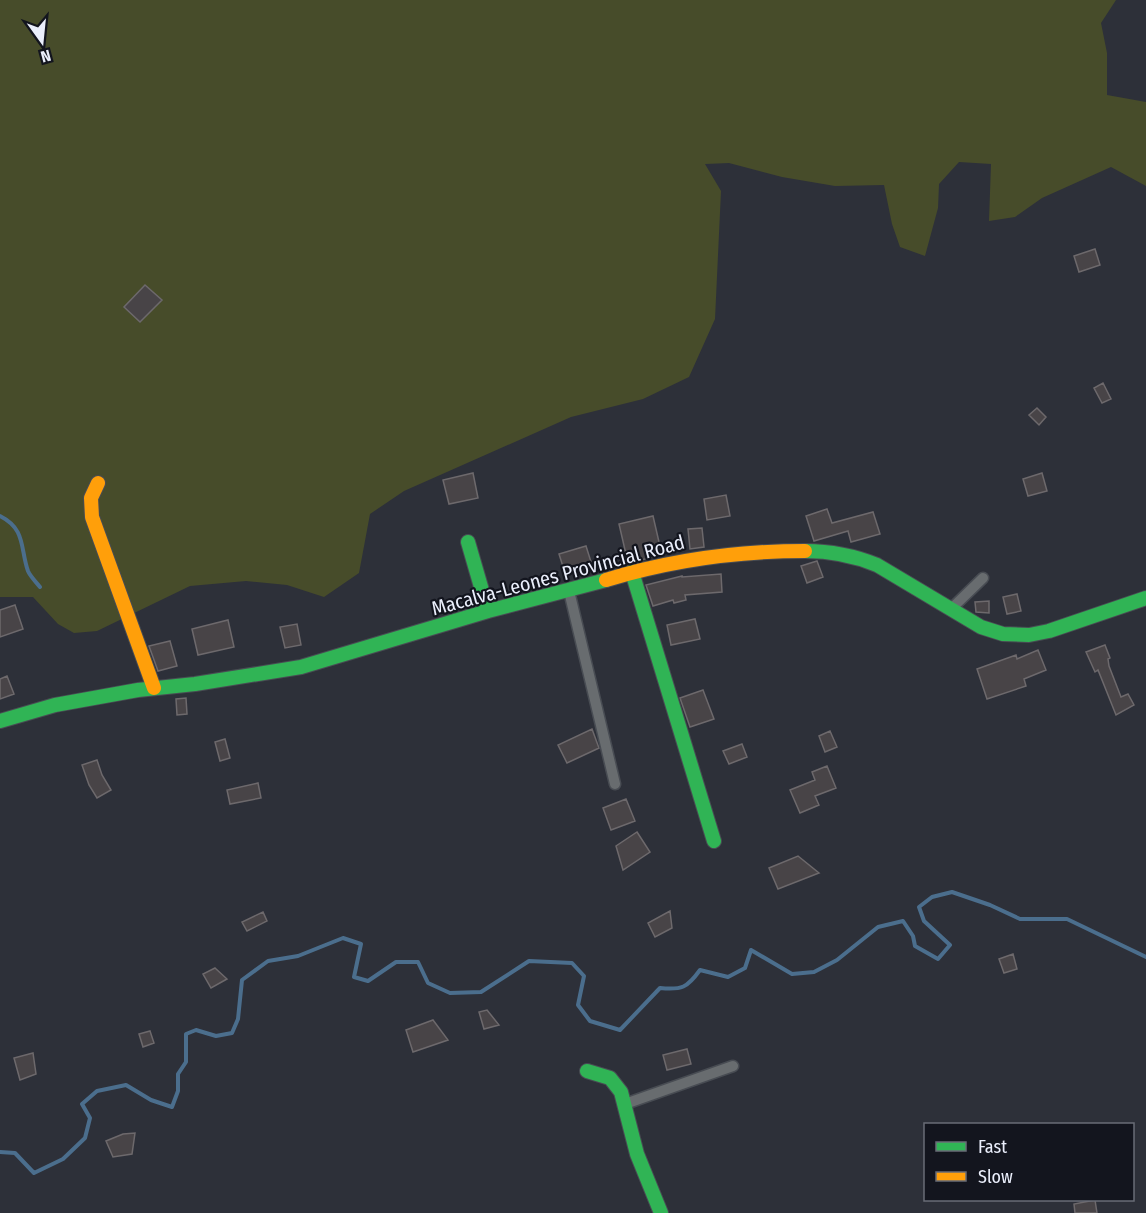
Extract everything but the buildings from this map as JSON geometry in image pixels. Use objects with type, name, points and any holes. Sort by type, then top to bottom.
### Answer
[{"type":"street","points":[[98,483],[92,498],[92,517],[154,688]]},
{"type":"street","points":[[468,542],[488,611]]},
{"type":"street","name":"Macalva-Leones Provincial Road","points":[[0,721],[55,705],[301,667],[488,611],[569,591],[632,572],[684,560],[747,552],[785,550],[831,552],[868,561],[988,630],[1015,635],[1049,631],[1146,597]]},
{"type":"street","points":[[632,572],[714,841]]},
{"type":"street","points":[[951,609],[983,578]]},
{"type":"street","points":[[569,591],[615,784]]},
{"type":"street","points":[[625,1104],[733,1066]]},
{"type":"street","points":[[587,1071],[608,1076],[613,1080],[625,1104],[642,1167],[661,1213]]},
{"type":"green space","points":[[0,0],[1116,0],[1101,23],[1107,53],[1107,95],[1146,102],[1146,186],[1111,167],[1042,198],[1015,217],[989,221],[991,164],[959,162],[939,184],[938,208],[925,256],[900,247],[892,224],[884,185],[835,186],[782,177],[729,163],[705,164],[721,191],[715,319],[689,377],[643,399],[571,417],[404,491],[370,514],[359,573],[324,597],[287,585],[246,581],[190,586],[97,631],[74,633],[58,624],[33,597],[0,597]]},
{"type":"waterway","points":[[0,516],[8,521],[18,533],[28,571],[40,587]]},
{"type":"waterway","points":[[0,1152],[15,1153],[34,1173],[63,1159],[85,1138],[90,1118],[82,1104],[97,1091],[126,1085],[151,1100],[172,1107],[178,1091],[178,1074],[186,1062],[186,1034],[196,1030],[216,1036],[232,1033],[238,1019],[242,980],[268,961],[298,956],[343,938],[361,944],[354,977],[368,981],[396,962],[418,962],[428,983],[450,993],[481,992],[529,961],[572,963],[584,976],[578,1005],[590,1021],[620,1030],[660,988],[679,988],[691,981],[700,970],[728,977],[745,968],[751,950],[792,974],[814,972],[837,960],[878,927],[903,921],[913,936],[915,946],[938,959],[950,945],[924,921],[919,907],[932,897],[952,892],[990,905],[1020,919],[1067,919],[1146,957]]},
{"type":"traffic: fast","points":[[468,542],[488,611]]},
{"type":"traffic: fast","points":[[805,551],[842,555],[877,565],[981,627],[1003,634],[1029,635],[1049,631],[1146,598]]},
{"type":"traffic: fast","points":[[632,572],[714,841]]},
{"type":"traffic: fast","points":[[0,721],[55,705],[138,690],[195,684],[301,667],[488,611],[606,580]]},
{"type":"traffic: fast","points":[[587,1071],[610,1078],[621,1092],[637,1154],[661,1213]]},
{"type":"traffic: slow","points":[[98,483],[91,498],[92,517],[154,688]]},
{"type":"traffic: slow","points":[[606,580],[655,567],[704,558],[805,551]]}]
